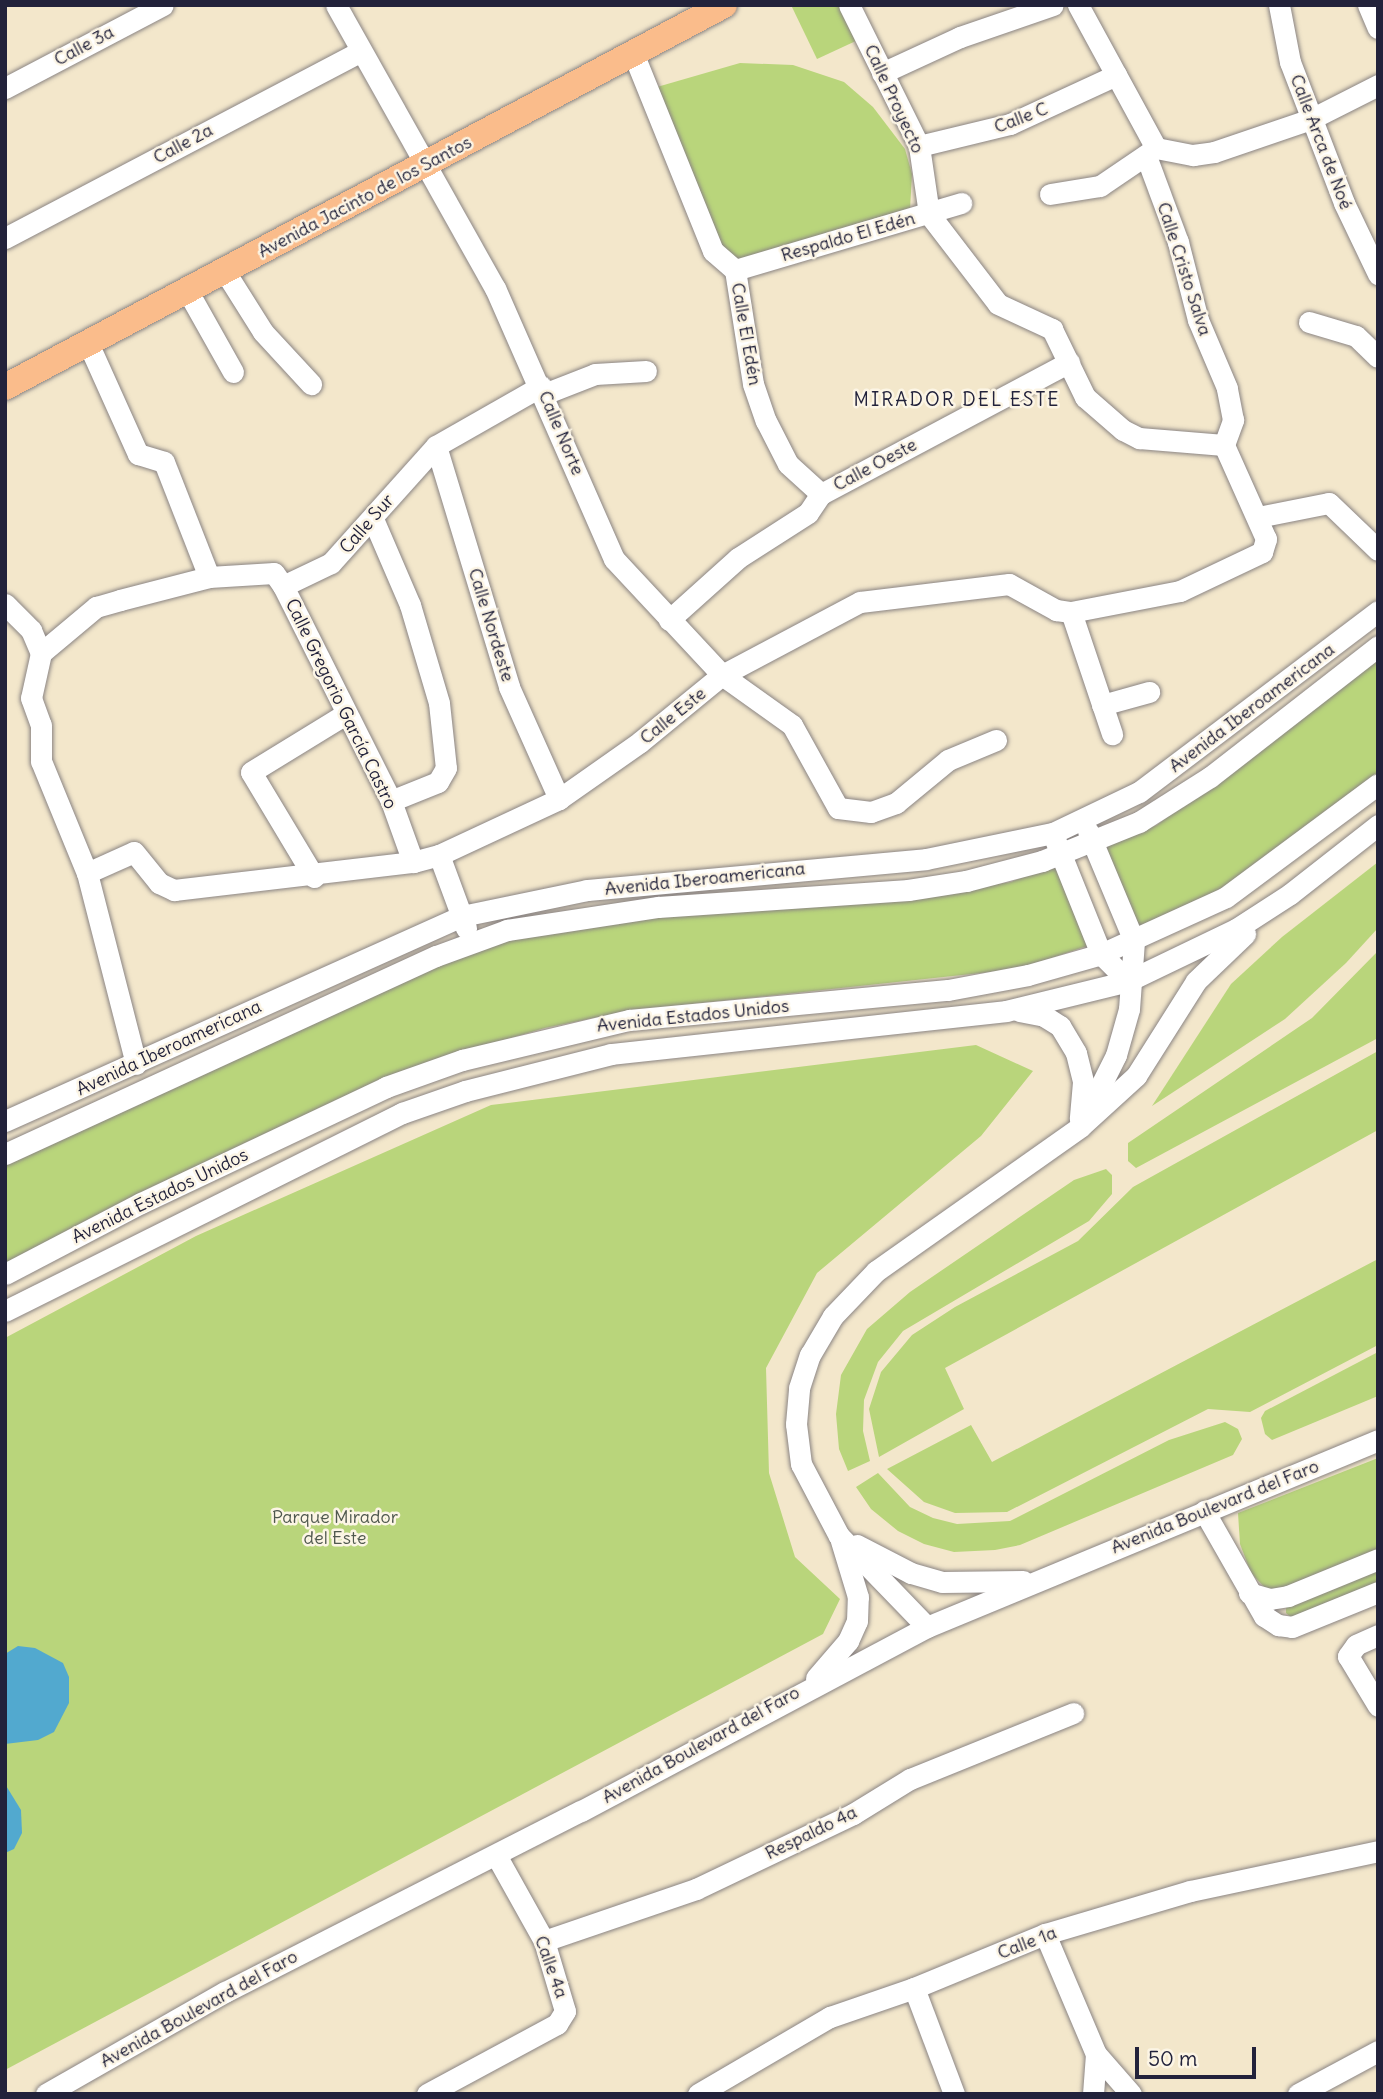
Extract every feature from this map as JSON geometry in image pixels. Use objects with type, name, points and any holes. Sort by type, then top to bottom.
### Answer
[{"type":"main road","name":"Avenida Jacinto de los Santos","points":[[5,387],[427,166],[633,53],[688,13],[724,5]]},
{"type":"street","name":"Calle 3a","points":[[5,88],[163,5]]},
{"type":"street","name":"Calle Norte","points":[[335,5],[495,288],[543,390],[610,552],[669,620],[722,675],[792,725],[838,808],[874,812],[896,803],[948,760],[996,740]]},
{"type":"street","name":"Calle Proyecto","points":[[849,5],[919,146],[929,214],[998,304],[1052,329],[1085,397],[1131,435],[1224,445]]},
{"type":"street","points":[[882,73],[960,37],[1053,5]]},
{"type":"street","name":"Calle Cristo Salva","points":[[1078,5],[1116,75],[1151,152],[1198,320],[1229,396],[1232,425],[1224,445]]},
{"type":"street","name":"Calle Arca de Noé","points":[[1279,5],[1287,54],[1311,119],[1378,274]]},
{"type":"street","points":[[1368,5],[1378,28]]},
{"type":"street","name":"Calle 2a","points":[[5,237],[361,51]]},
{"type":"street","name":"Calle El Edén","points":[[633,53],[713,251],[735,270],[753,384],[762,410],[788,464],[821,494]]},
{"type":"street","name":"Calle C","points":[[919,146],[1010,124],[1116,75]]},
{"type":"street","points":[[1050,194],[1100,186],[1151,152],[1207,154],[1311,119],[1378,85]]},
{"type":"street","name":"Respaldo El Edén","points":[[735,270],[961,203]]},
{"type":"street","points":[[224,270],[263,332],[311,384]]},
{"type":"street","points":[[187,290],[233,372]]},
{"type":"street","points":[[1309,322],[1354,335],[1378,357]]},
{"type":"street","points":[[88,343],[138,454],[164,462],[209,577]]},
{"type":"street","name":"Calle Oeste","points":[[669,620],[738,558],[808,513],[821,494],[1069,362]]},
{"type":"street","name":"Calle Sur","points":[[283,586],[334,562],[436,446],[543,390],[595,374],[646,371]]},
{"type":"street","points":[[1112,734],[1071,612],[1180,591],[1267,545],[1258,517],[1224,445]]},
{"type":"street","name":"Calle Nordeste","points":[[436,446],[509,687],[559,799]]},
{"type":"street","points":[[1258,517],[1329,503],[1378,550]]},
{"type":"street","points":[[373,519],[411,605],[439,703],[446,768],[438,782],[391,801]]},
{"type":"street","points":[[136,1064],[87,873],[41,761],[41,725],[31,698],[41,653],[63,631],[94,610],[209,577],[274,573],[283,586]]},
{"type":"street","name":"Calle Este","points":[[87,873],[134,852],[145,860],[159,883],[174,890],[314,877],[413,862],[439,855],[559,799],[640,742],[722,675],[863,601],[1009,584],[1056,610],[1071,612]]},
{"type":"street","name":"Calle Gregorio García Castro","points":[[283,586],[344,715],[391,801],[413,862]]},
{"type":"street","points":[[5,604],[31,630],[41,653]]},
{"type":"street","name":"Avenida Iberoamericana","points":[[5,1121],[462,916],[587,890],[926,859],[1053,834],[1084,822],[1139,792],[1200,750],[1378,611]]},
{"type":"street","name":"Avenida Iberoamericana","points":[[5,1154],[470,941],[536,924],[658,906],[936,887],[996,874],[1061,854],[1139,822],[1210,777],[1378,646]]},
{"type":"street","points":[[1102,705],[1149,692]]},
{"type":"street","points":[[314,877],[251,772],[344,715]]},
{"type":"street","name":"Avenida Estados Unidos","points":[[5,1274],[141,1203],[386,1087],[462,1060],[574,1030],[629,1020],[948,990],[1028,975],[1101,954],[1134,941],[1254,880],[1378,785]]},
{"type":"street","points":[[1080,1127],[1116,1055],[1129,1009],[1128,981],[1134,941],[1084,822]]},
{"type":"street","name":"Avenida Estados Unidos","points":[[5,1311],[156,1233],[402,1113],[465,1091],[611,1054],[1006,1011],[1128,981],[1236,929],[1290,894],[1378,825]]},
{"type":"street","points":[[1053,834],[1101,954],[1128,981]]},
{"type":"street","points":[[439,855],[470,941]]},
{"type":"street","points":[[806,1688],[848,1641],[857,1620],[858,1597],[839,1536],[801,1464],[797,1412],[810,1355],[834,1316],[876,1271],[1080,1127],[1136,1076],[1196,981],[1216,958],[1290,894]]},
{"type":"street","points":[[1006,1011],[1044,1016],[1060,1026],[1076,1053],[1083,1082],[1080,1127]]},
{"type":"street","points":[[141,1203],[156,1233]]},
{"type":"street","name":"Avenida Boulevard del Faro","points":[[46,2094],[225,1992],[496,1855],[806,1688],[927,1627],[1378,1440]]},
{"type":"street","points":[[1204,1511],[1264,1616],[1292,1627],[1378,1592]]},
{"type":"street","points":[[839,1536],[911,1573],[942,1582],[1039,1580]]},
{"type":"street","points":[[839,1536],[927,1627]]},
{"type":"street","points":[[1249,1592],[1270,1599],[1288,1596],[1378,1559]]},
{"type":"street","points":[[1378,1635],[1356,1645],[1348,1657],[1378,1706]]},
{"type":"street","name":"Respaldo 4a","points":[[544,1941],[696,1889],[853,1814],[910,1779],[1073,1713]]},
{"type":"street","name":"Calle 1a","points":[[698,2094],[809,2027],[914,1988],[1045,1934],[1191,1891],[1378,1851]]},
{"type":"street","name":"Calle 4a","points":[[427,2094],[557,2024],[565,2011],[544,1941],[496,1855]]},
{"type":"street","points":[[1045,1934],[1096,2054],[1131,2094]]},
{"type":"street","points":[[914,1988],[954,2094]]},
{"type":"street","points":[[1298,2094],[1378,2051]]},
{"type":"street","points":[[1093,2094],[1096,2054]]},
{"type":"green space","points":[[791,5],[841,5],[858,40],[817,59]]},
{"type":"green space","points":[[740,63],[793,65],[844,82],[873,107],[905,149],[912,174],[910,209],[732,263],[711,249],[657,87]]},
{"type":"green space","points":[[1378,656],[1378,776],[1238,884],[1138,929],[1103,847],[1157,825]]},
{"type":"green space","points":[[1378,862],[1378,928],[1346,963],[1285,1019],[1152,1106],[1231,984],[1282,937]]},
{"type":"green space","points":[[1057,863],[1087,946],[1019,969],[627,1011],[545,1028],[456,1054],[5,1267],[5,1163],[433,965],[524,935],[652,916],[879,902],[1011,882]]},
{"type":"green space","points":[[1378,951],[1378,1038],[1136,1168],[1128,1161],[1128,1143],[1312,1018]]},
{"type":"green space","name":"Parque Mirador del Este","points":[[976,1045],[1033,1071],[981,1136],[817,1273],[766,1368],[769,1473],[795,1557],[840,1599],[823,1634],[5,2070],[5,1338],[196,1236],[491,1105]]},
{"type":"green space","points":[[1378,1051],[1378,1130],[945,1368],[964,1409],[879,1457],[869,1409],[881,1372],[912,1335],[955,1307],[1078,1241],[1133,1187]]},
{"type":"green space","points":[[1106,1169],[1112,1175],[1112,1194],[1089,1221],[903,1331],[878,1362],[864,1400],[863,1431],[870,1461],[848,1471],[839,1449],[836,1414],[841,1375],[867,1329],[910,1292],[1074,1180]]},
{"type":"green space","points":[[1378,1259],[1378,1345],[1250,1412],[1208,1409],[1007,1512],[955,1513],[924,1502],[887,1469],[971,1425],[992,1462]]},
{"type":"green space","points":[[1378,1352],[1378,1396],[1272,1440],[1265,1434],[1261,1418],[1265,1411]]},
{"type":"green space","points":[[1225,1422],[1238,1429],[1242,1439],[1233,1455],[1020,1545],[995,1550],[954,1552],[924,1544],[898,1531],[871,1509],[856,1487],[878,1473],[910,1507],[933,1518],[957,1524],[1010,1521],[1169,1440]]},
{"type":"green space","points":[[1378,1458],[1378,1552],[1289,1586],[1267,1590],[1251,1573],[1240,1544],[1238,1513]]},
{"type":"green space","points":[[1378,1564],[1378,1587],[1293,1619],[1286,1613],[1286,1602]]},
{"type":"water","points":[[18,1646],[35,1648],[63,1663],[69,1677],[69,1703],[54,1732],[38,1740],[5,1744],[5,1654]]},
{"type":"water","points":[[5,1784],[21,1810],[22,1833],[14,1849],[5,1853]]},
{"type":"district","name":"MIRADOR DEL ESTE","points":[[957,400]]}]
